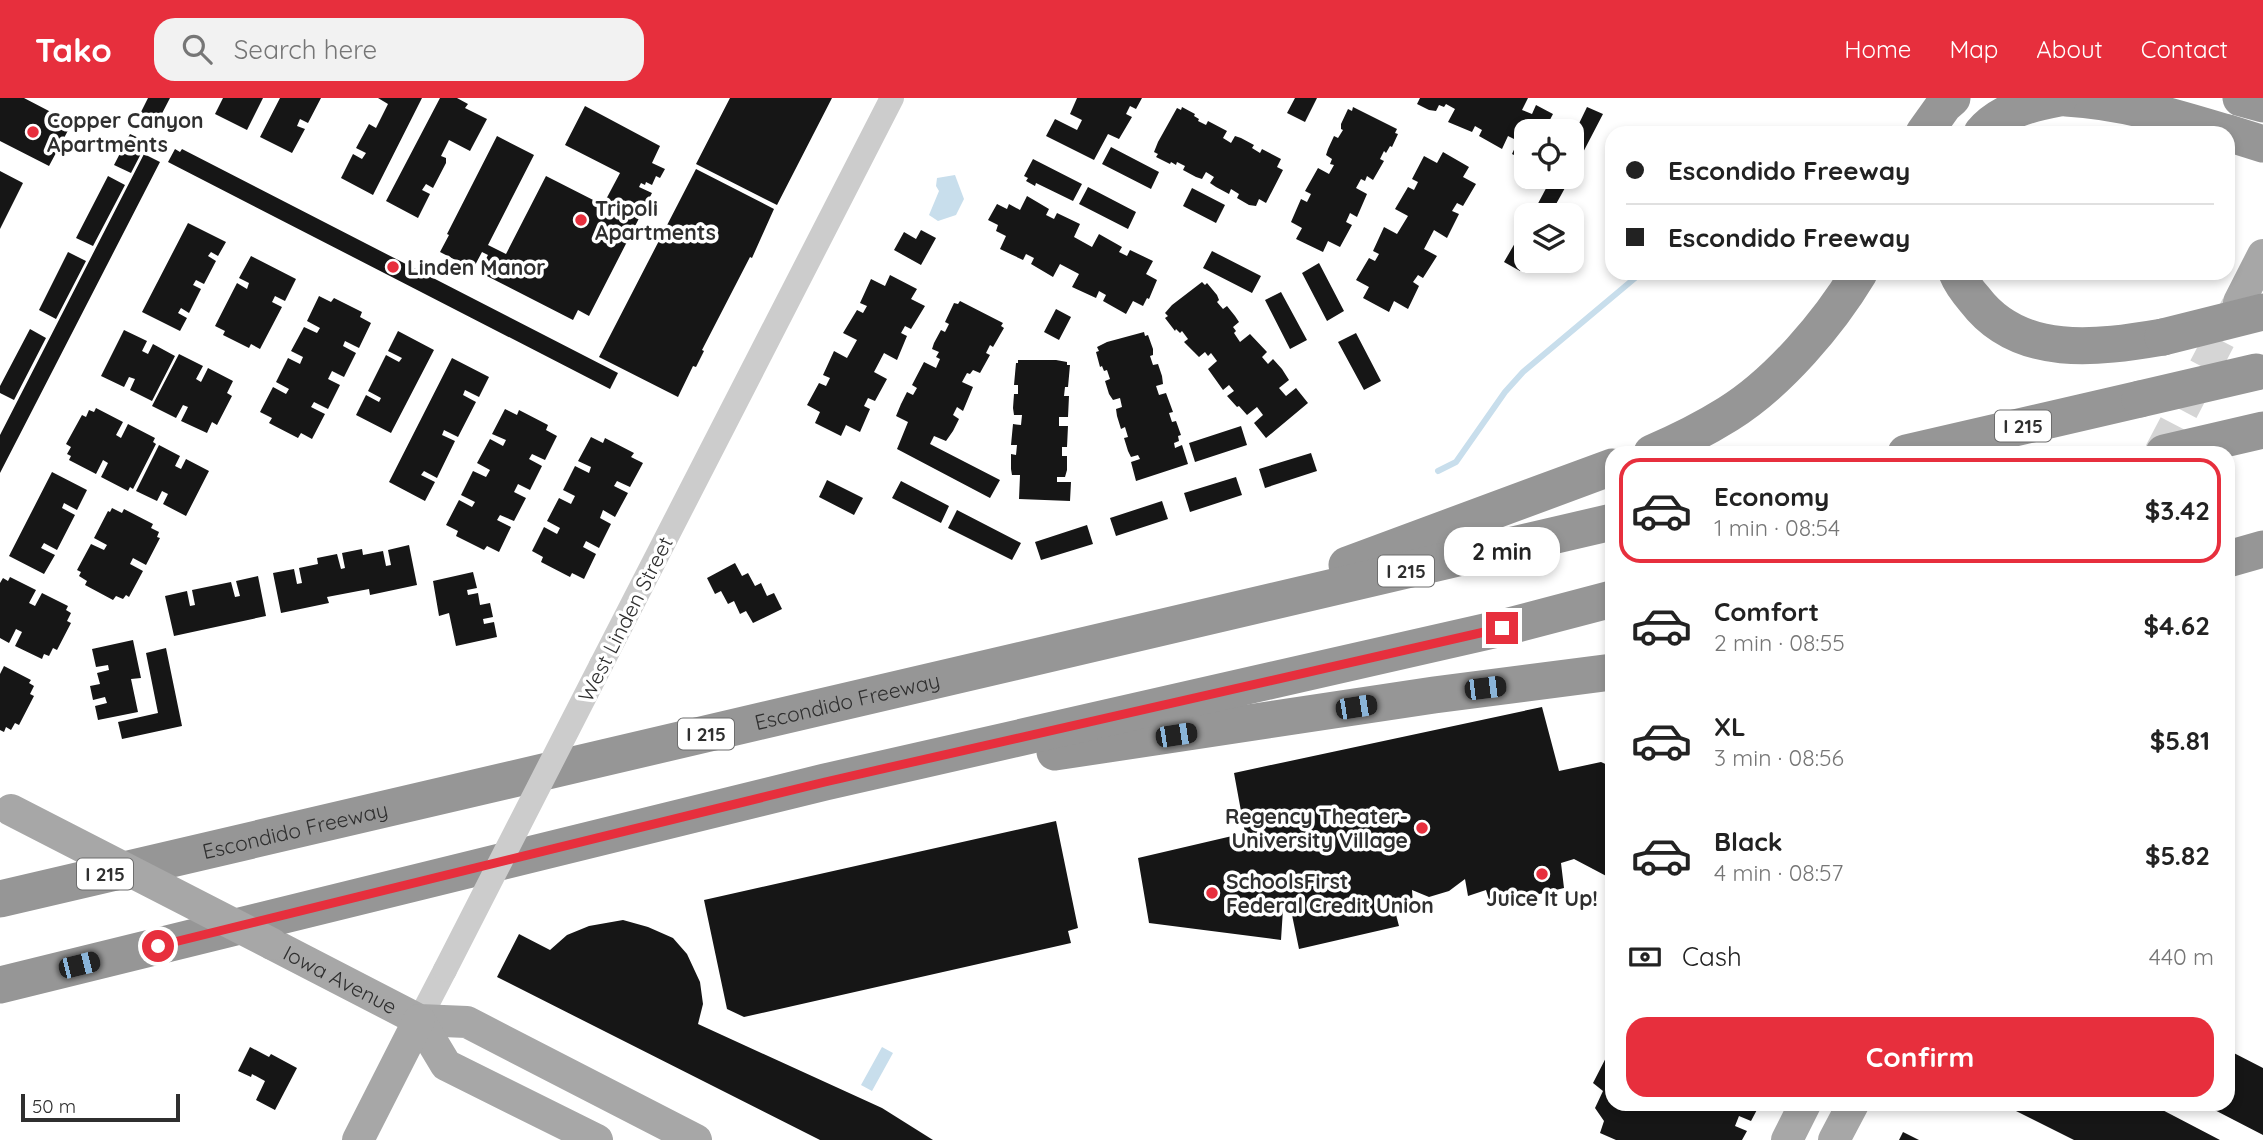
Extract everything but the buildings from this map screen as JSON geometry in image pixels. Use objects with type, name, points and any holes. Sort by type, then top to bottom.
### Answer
[{"type":"highway","points":[[1929,126],[1952,98]]},
{"type":"highway","points":[[1987,126],[2032,103],[2059,98]]},
{"type":"highway","points":[[2066,98],[2094,99],[2143,108],[2203,126]]},
{"type":"highway","points":[[2241,98],[2263,104]]},
{"type":"highway","points":[[2235,135],[2263,144]]},
{"type":"highway","points":[[1668,446],[1730,413],[1758,392],[1820,330],[1853,280]]},
{"type":"highway","points":[[1960,280],[1986,315],[2015,334],[2049,344],[2086,347],[2163,337],[2251,307]]},
{"type":"highway","name":"I 215","points":[[1936,446],[2259,371]]},
{"type":"highway","points":[[2191,446],[2263,429]]},
{"type":"highway","points":[[1201,619],[1605,470]]},
{"type":"highway","name":"Escondido Freeway","points":[[0,899],[1605,524]]},
{"type":"highway","points":[[2235,557],[2263,549]]},
{"type":"highway","points":[[0,985],[825,782],[1489,631],[1605,601]]},
{"type":"highway","points":[[825,782],[1150,739],[1434,695],[1605,673]]},
{"type":"main road","points":[[2251,307],[2263,255]]},
{"type":"main road","name":"Iowa Avenue","points":[[6,807],[419,1020],[467,1022],[696,1140]]},
{"type":"main road","name":"Iowa Avenue","points":[[419,1020],[446,1065],[597,1140]]},
{"type":"main road","name":"West Linden Street","points":[[358,1140],[419,1020]]},
{"type":"main road","points":[[1787,1140],[1802,1111]]},
{"type":"main road","points":[[1834,1140],[1849,1111]]},
{"type":"street","name":"West Linden Street","points":[[419,1020],[892,98]]},
{"type":"water","points":[[955,175],[964,199],[956,215],[938,221],[929,215],[939,191],[936,186],[937,178]]},
{"type":"water","points":[[882,1047],[893,1053],[872,1091],[861,1085]]},
{"type":"waterway","points":[[1438,471],[1456,462],[1505,392],[1523,372],[1633,280]]},
{"type":"tunnel","points":[[2164,446],[2237,306]]},
{"type":"place","name":"Copper Canyon Apartments","points":[[33,132]]},
{"type":"place","name":"Tripoli Apartments","points":[[581,220]]},
{"type":"place","name":"Linden Manor","points":[[393,267]]},
{"type":"place","name":"Regency Theater- University Village","points":[[1422,828]]},
{"type":"place","name":"Juice It Up!","points":[[1542,874]]},
{"type":"place","name":"SchoolsFirst Federal Credit Union","points":[[1212,893]]},
{"type":"route","points":[[158,946],[825,782],[1502,628]]}]
